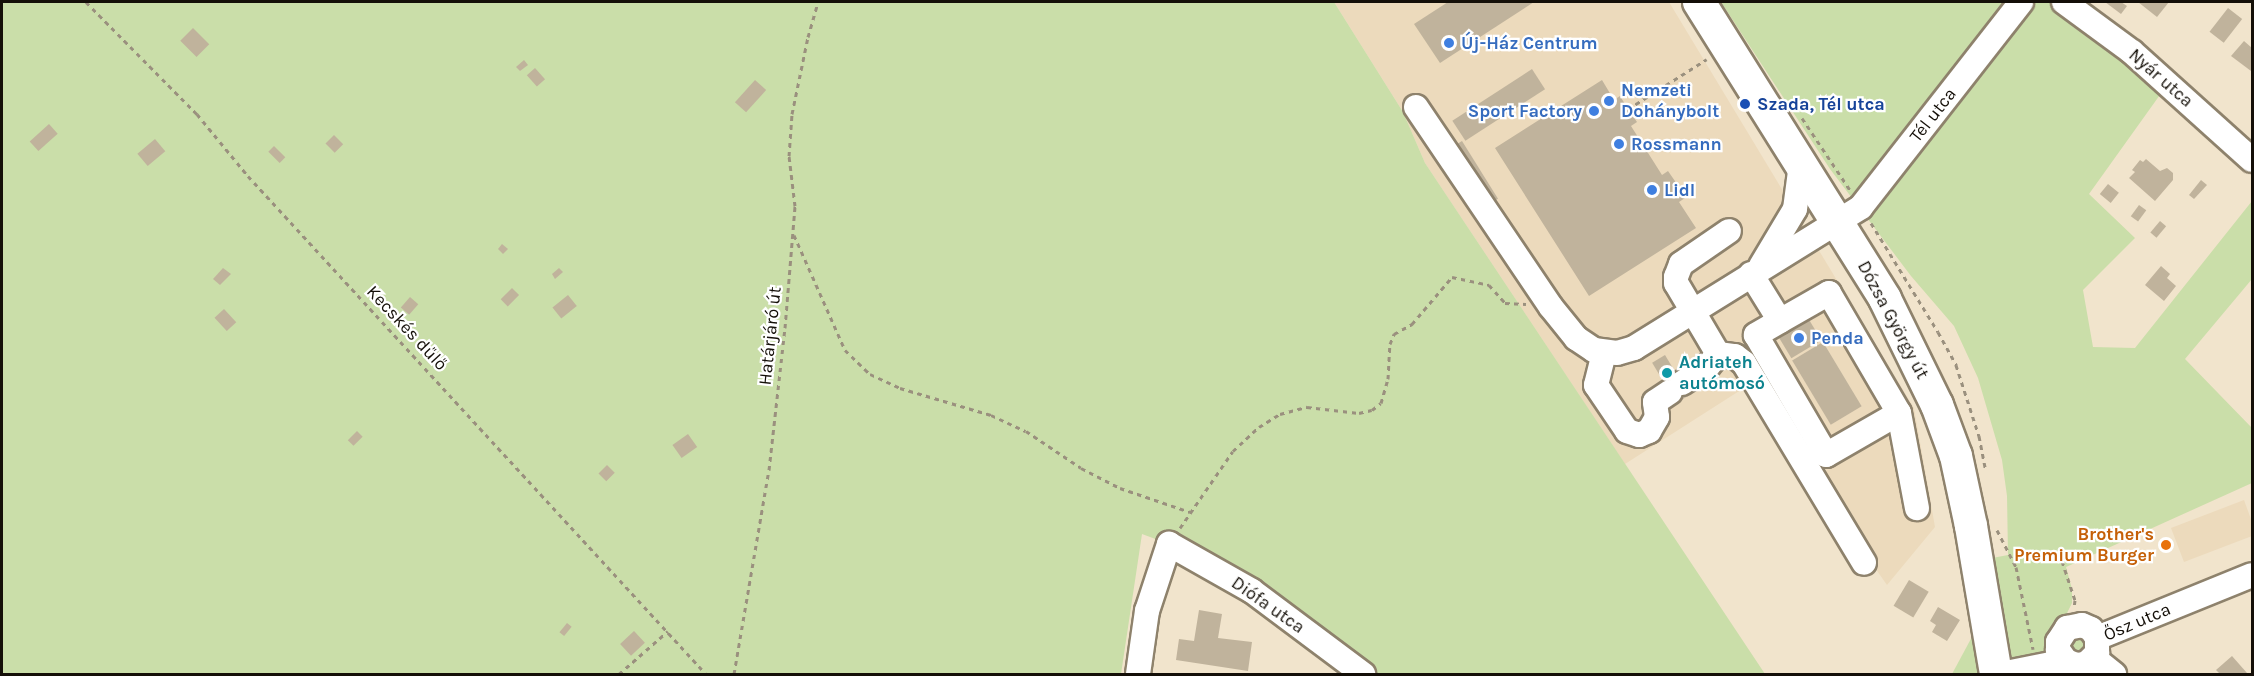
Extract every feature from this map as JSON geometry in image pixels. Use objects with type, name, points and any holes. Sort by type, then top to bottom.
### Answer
[{"type":"main road","name":"Dózsa György út","points":[[1699,2],[1885,299],[1915,356],[1956,456],[1971,526],[1996,675]]},
{"type":"street","name":"Tél utca","points":[[1604,353],[1617,353],[1634,348],[1861,207],[2021,2]]},
{"type":"street","name":"Nyár utca","points":[[2064,2],[2132,52],[2253,160]]},
{"type":"street","points":[[1416,107],[1546,299],[1576,338],[1584,345],[1604,353],[1596,385],[1622,427],[1632,434],[1645,434],[1654,426],[1655,402],[1708,366],[1718,354]]},
{"type":"street","points":[[1780,321],[1755,272],[1795,209],[1801,164]]},
{"type":"street","points":[[1718,354],[1676,283],[1676,272],[1681,264],[1729,231]]},
{"type":"street","points":[[1899,413],[1826,455],[1756,335],[1828,293],[1899,413],[1917,508]]},
{"type":"street","points":[[1718,354],[1735,356],[1744,363],[1864,563]]},
{"type":"street","points":[[1138,675],[1147,611],[1169,544]]},
{"type":"street","name":"Diófa utca","points":[[1169,544],[1252,591],[1363,675]]},
{"type":"street","name":"Ősz utca","points":[[2001,675],[2066,661],[2076,665],[2086,664],[2096,648],[2253,575]]},
{"type":"street","points":[[2066,661],[2058,650],[2061,634],[2071,626],[2082,625],[2091,629],[2096,648],[2114,675]]},
{"type":"path","name":"Kecskés dűlő","points":[[86,2],[197,114],[248,176],[706,675]]},
{"type":"path","name":"Határjáró út","points":[[734,675],[769,470],[794,234],[795,206],[790,138],[797,84],[818,2]]},
{"type":"path","points":[[1628,109],[1679,79]]},
{"type":"path","points":[[794,234],[845,350],[870,374],[900,388],[991,415],[1026,431],[1081,468],[1120,488],[1190,512]]},
{"type":"path","points":[[1169,544],[1233,451],[1259,427],[1280,414],[1307,407],[1359,413],[1372,410],[1381,403],[1388,379],[1390,345],[1394,334],[1412,324],[1452,277],[1489,285],[1504,303],[1535,304],[1546,299]]},
{"type":"path","points":[[2062,561],[2075,600],[2071,626]]},
{"type":"path","points":[[619,675],[668,631]]},
{"type":"shaded area","points":[[1334,2],[1669,2],[1914,408],[1935,527],[1887,585],[1747,386],[1625,464],[1425,163],[1403,112]]},
{"type":"shaded area","points":[[2244,500],[2252,522],[2252,536],[2184,562],[2171,528]]},
{"type":"green space","points":[[2,2],[1334,2],[1403,112],[1425,163],[1765,674],[1375,674],[1252,591],[1169,544],[1142,534],[1121,674],[2,674]]},
{"type":"green space","points":[[1721,2],[2057,2],[2162,92],[2089,194],[2135,238],[2083,290],[2093,347],[2135,348],[2252,201],[2252,279],[2185,359],[2252,428],[2252,483],[2066,567],[2072,589],[2072,603],[2066,615],[2049,633],[2047,650],[2044,655],[2011,661],[2008,658],[1987,559],[2008,555],[2007,496],[2002,460],[1978,378],[1954,326],[1911,276],[1830,169]]},
{"type":"green space","points":[[1973,635],[1981,674],[1952,674]]},
{"type":"green space","points":[[2083,637],[2087,645],[2083,655],[2067,653],[2067,639]]},
{"type":"building","name":"Új-Ház Centrum","points":[[1448,2],[1534,2],[1440,63],[1414,24]]},
{"type":"building","points":[[2105,2],[2121,2],[2127,6],[2121,14]]},
{"type":"building","points":[[2138,2],[2169,2],[2157,17]]},
{"type":"building","points":[[2228,8],[2242,19],[2224,43],[2210,32]]},
{"type":"building","points":[[193,28],[209,44],[197,57],[180,41]]},
{"type":"building","points":[[2244,41],[2252,48],[2251,71],[2231,56]]},
{"type":"building","points":[[524,60],[528,65],[520,71],[516,67]]},
{"type":"building","points":[[535,68],[545,79],[537,87],[527,75]]},
{"type":"building","points":[[1532,69],[1545,89],[1465,141],[1452,121]]},
{"type":"building","points":[[755,80],[766,90],[746,112],[735,102]]},
{"type":"building","points":[[1602,80],[1614,100],[1620,96],[1637,122],[1631,126],[1662,175],[1668,171],[1677,184],[1685,198],[1679,202],[1696,228],[1589,296],[1495,148]]},
{"type":"building","points":[[49,124],[58,134],[38,151],[30,141]]},
{"type":"building","points":[[334,135],[343,144],[335,153],[326,143]]},
{"type":"building","points":[[155,139],[165,151],[148,166],[137,154]]},
{"type":"building","points":[[1462,141],[1498,199],[1489,204],[1453,147]]},
{"type":"building","points":[[274,146],[285,157],[280,163],[268,152]]},
{"type":"building","points":[[2146,159],[2160,171],[2167,168],[2173,173],[2173,180],[2155,201],[2129,178],[2135,172],[2132,170],[2140,160],[2143,162]]},
{"type":"building","points":[[2201,180],[2207,185],[2194,199],[2189,195]]},
{"type":"building","points":[[2108,184],[2119,193],[2111,203],[2100,194]]},
{"type":"building","points":[[2139,205],[2146,210],[2138,222],[2131,216]]},
{"type":"building","points":[[2160,221],[2166,226],[2156,238],[2150,232]]},
{"type":"building","points":[[502,244],[508,249],[503,254],[498,249]]},
{"type":"building","points":[[2161,266],[2170,274],[2167,278],[2176,286],[2164,301],[2145,285]]},
{"type":"building","points":[[223,268],[231,274],[220,285],[213,279]]},
{"type":"building","points":[[559,268],[563,272],[555,279],[552,274]]},
{"type":"building","points":[[512,288],[519,295],[508,306],[501,299]]},
{"type":"building","points":[[568,295],[577,306],[561,318],[552,308]]},
{"type":"building","points":[[410,297],[418,304],[409,315],[401,308]]},
{"type":"building","points":[[224,309],[236,322],[227,331],[214,318]]},
{"type":"building","name":"Penda","points":[[1808,318],[1821,340],[1791,358],[1778,336]]},
{"type":"building","points":[[1823,342],[1862,406],[1831,425],[1792,361]]},
{"type":"building","name":"Adriateh autómosó","points":[[1665,355],[1689,395],[1676,403],[1652,363]]},
{"type":"building","points":[[357,431],[363,437],[353,446],[348,440]]},
{"type":"building","points":[[688,434],[697,447],[682,458],[672,445]]},
{"type":"building","points":[[607,465],[615,473],[606,481],[599,473]]},
{"type":"building","points":[[1909,580],[1929,592],[1913,618],[1894,606]]},
{"type":"building","points":[[1938,607],[1960,620],[1947,641],[1932,632],[1936,625],[1930,621]]},
{"type":"building","points":[[1199,610],[1222,614],[1218,638],[1252,642],[1248,671],[1176,660],[1179,639],[1194,641]]},
{"type":"building","points":[[567,623],[572,627],[564,636],[559,632]]},
{"type":"building","points":[[634,631],[645,643],[631,656],[620,644]]},
{"type":"building","points":[[2232,656],[2246,674],[2220,674],[2216,670]]},
{"type":"place","name":"Új-Ház Centrum","points":[[1449,43]]},
{"type":"place","name":"Nemzeti Dohánybolt","points":[[1609,101]]},
{"type":"place","name":"Szada, Tél utca","points":[[1745,104]]},
{"type":"place","name":"Sport Factory","points":[[1594,111]]},
{"type":"place","name":"Rossmann","points":[[1619,144]]},
{"type":"place","name":"Lidl","points":[[1652,190]]},
{"type":"place","name":"Penda","points":[[1799,338]]},
{"type":"place","name":"Adriateh autómosó","points":[[1667,373]]},
{"type":"place","name":"Brother's Premium Burger","points":[[2166,545]]}]
